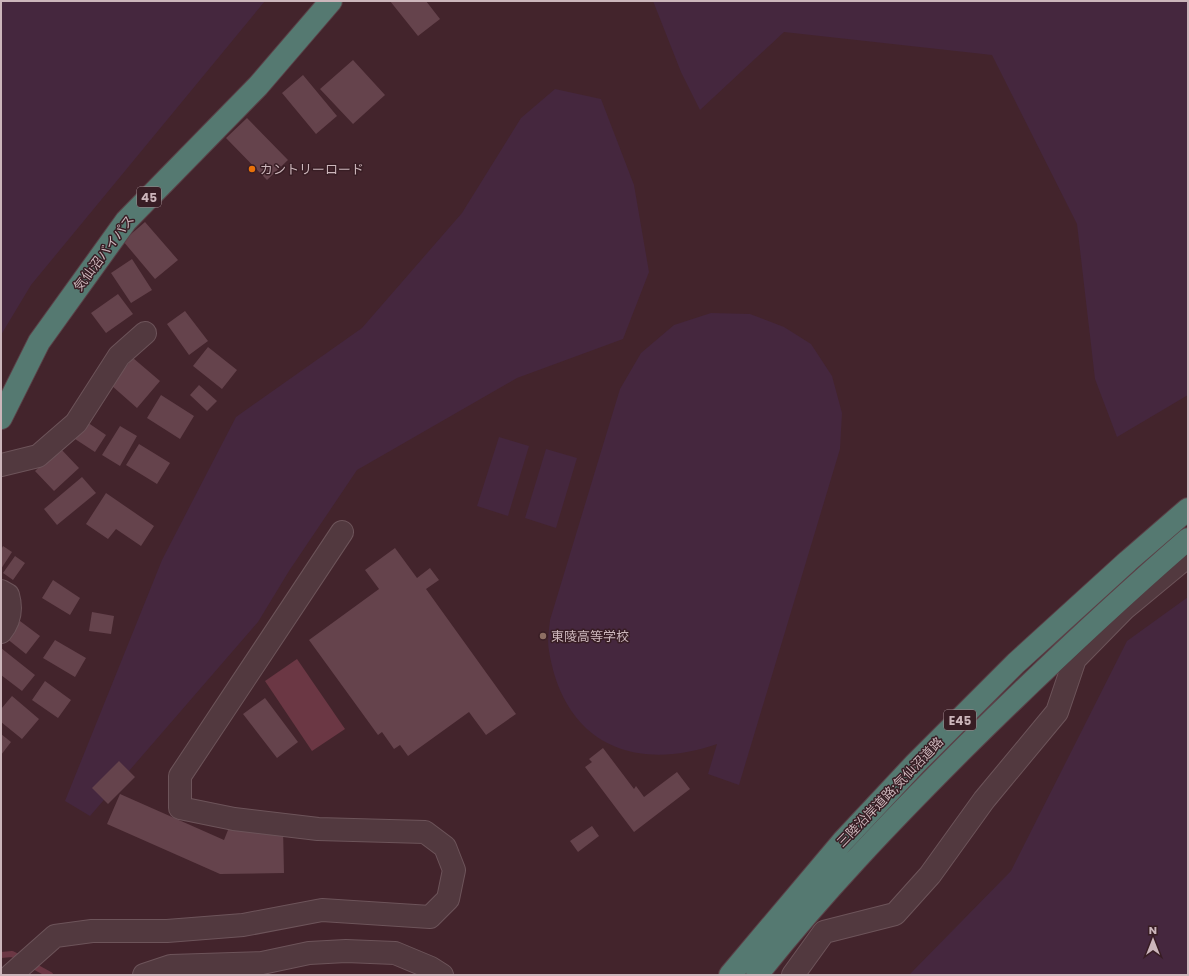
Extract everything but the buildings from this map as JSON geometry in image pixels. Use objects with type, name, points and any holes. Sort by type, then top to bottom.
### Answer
[{"type":"highway","name":"気仙沼バイパス","points":[[1,418],[39,342],[126,221],[258,86],[331,1]]},
{"type":"highway","name":"三陸沿岸道路;気仙沼道路","points":[[760,961],[843,841],[916,764],[1016,663],[1128,561],[1188,509]]},
{"type":"highway","name":"三陸沿岸道路;気仙沼道路","points":[[730,975],[760,961],[932,780],[1033,680],[1143,578],[1188,539]]},
{"type":"street","points":[[1,465],[38,456],[76,423],[119,356],[145,333]]},
{"type":"street","points":[[13,973],[55,936],[92,931],[167,931],[244,925],[322,910],[430,917],[448,899],[454,870],[445,847],[426,832],[318,829],[234,819],[180,808],[180,776],[342,532]]},
{"type":"street","points":[[793,975],[824,932],[895,914],[930,875],[984,800],[1057,712],[1075,659],[1124,609],[1188,556]]},
{"type":"street","points":[[1,591],[8,595],[12,607],[8,624],[1,632]]},
{"type":"street","points":[[144,975],[171,966],[262,963],[309,953],[346,951],[395,953],[431,968],[442,975]]},
{"type":"shaded area","points":[[1,1],[265,1],[31,285],[1,335]]},
{"type":"shaded area","points":[[653,1],[1188,1],[1188,395],[1117,437],[1095,379],[1077,224],[992,55],[784,32],[700,110],[681,72]]},
{"type":"shaded area","points":[[555,89],[601,99],[634,185],[649,272],[623,339],[517,378],[357,470],[289,571],[258,622],[90,816],[65,801],[162,560],[236,417],[362,328],[462,213],[521,118]]},
{"type":"shaded area","points":[[711,313],[750,314],[784,327],[811,344],[832,376],[842,413],[840,449],[739,785],[708,774],[717,744],[686,752],[657,755],[631,752],[607,743],[587,729],[570,708],[557,683],[548,643],[550,620],[620,389],[641,353],[674,325]]},
{"type":"shaded area","points":[[499,437],[529,446],[508,516],[477,506]]},
{"type":"shaded area","points":[[546,449],[577,458],[556,528],[525,518]]},
{"type":"shaded area","points":[[1188,597],[1188,975],[909,975],[1011,871],[1127,641]]},
{"type":"shaded area","points":[[297,659],[345,729],[312,751],[265,681]]},
{"type":"waterway","points":[[1,955],[12,954],[22,959]]},
{"type":"waterway","points":[[30,964],[50,975]]},
{"type":"place","name":"カントリーロード","points":[[252,169]]},
{"type":"place","name":"東陵高等学校","points":[[543,636]]}]
